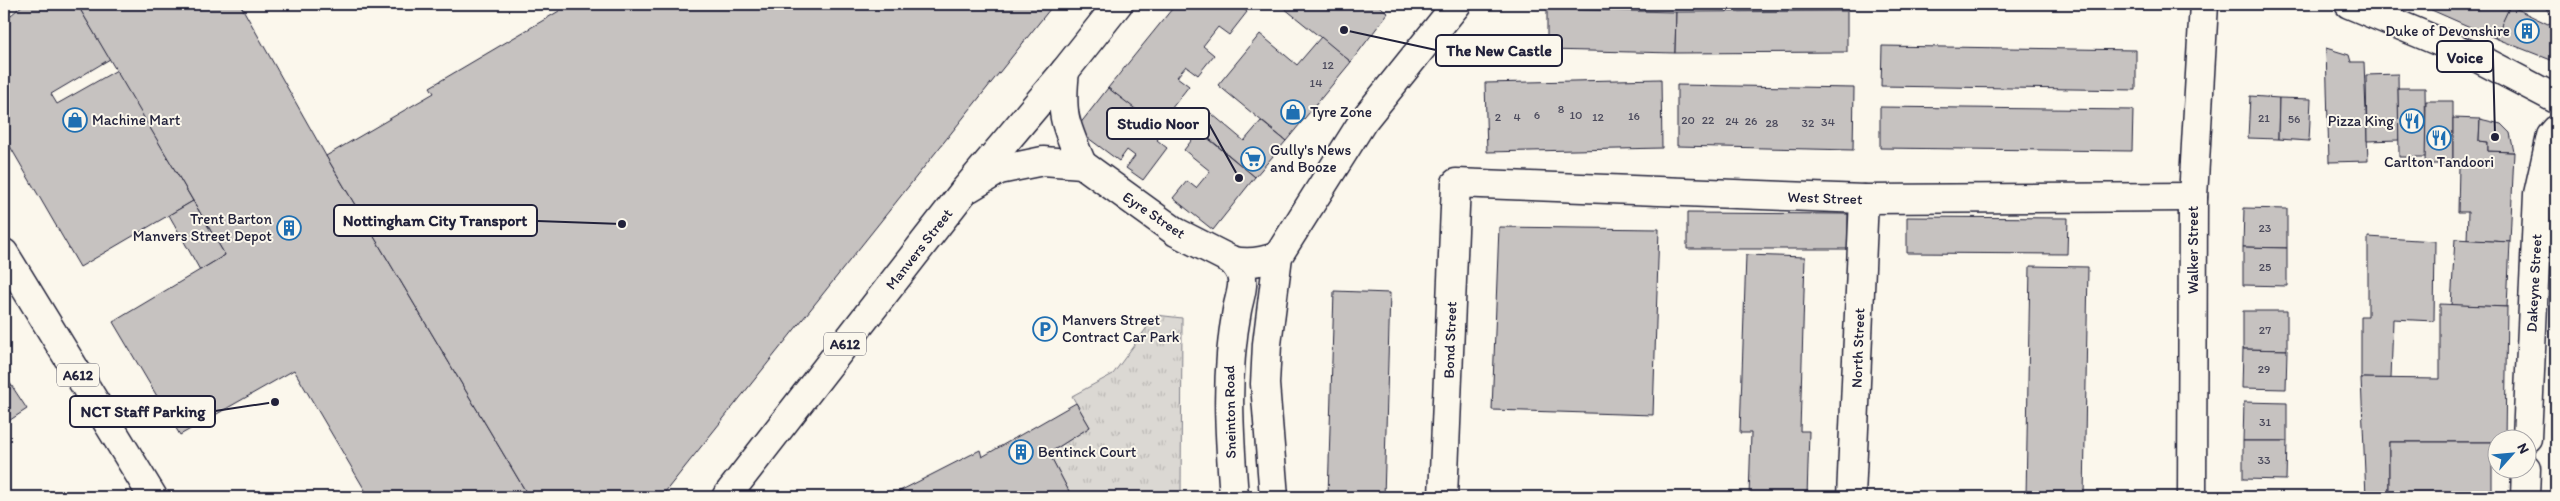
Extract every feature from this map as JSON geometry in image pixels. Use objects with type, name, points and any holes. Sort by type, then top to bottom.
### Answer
[{"type":"street","name":"Manvers Street","points":[[726,497],[964,191],[1065,71],[1118,4]]},
{"type":"street","points":[[1274,497],[1265,384],[1267,344],[1278,256],[1363,121],[1457,4]]},
{"type":"street","name":"Walker Street","points":[[2192,497],[2193,197],[2204,4]]},
{"type":"street","points":[[2349,4],[2476,57],[2556,99]]},
{"type":"street","points":[[964,191],[1000,170],[1043,161],[1082,164],[1064,121],[1062,100],[1065,71]]},
{"type":"street","name":"Dakeyne Street","points":[[2527,428],[2538,194],[2551,136],[2556,130]]},
{"type":"street","name":"Eyre Street","points":[[1082,164],[1176,232],[1231,260]]},
{"type":"street","name":"West Street","points":[[1456,183],[1864,199],[2193,197]]},
{"type":"street","name":"Bond Street","points":[[1443,497],[1456,183]]},
{"type":"street","name":"North Street","points":[[1851,497],[1864,199]]},
{"type":"street","name":"A612","points":[[4,252],[153,497]]},
{"type":"street","points":[[1231,260],[1239,263],[1259,262],[1278,256]]},
{"type":"street","name":"Sneinton Road","points":[[1231,260],[1238,270],[1244,286],[1230,347],[1227,401],[1234,497]]},
{"type":"street","points":[[2525,497],[2526,478]]},
{"type":"green space","points":[[1156,315],[1182,318],[1181,497],[1072,497],[1049,453],[1090,427],[1072,396],[1113,374]]},
{"type":"building","name":"Machine Mart","points":[[24,4],[77,4],[110,59],[51,94],[57,104],[117,70],[193,201],[80,267],[4,136],[4,21]]},
{"type":"building","name":"Trent Barton Manvers Street Depot","points":[[77,4],[240,4],[326,156],[529,497],[369,497],[294,370],[180,435],[113,322],[225,255]]},
{"type":"building","points":[[566,4],[1054,4],[661,497],[529,497],[326,156],[434,93],[430,87],[559,11]]},
{"type":"building","points":[[1176,4],[1238,4],[1247,12],[1229,35],[1218,27],[1203,46],[1214,55],[1198,75],[1186,66],[1177,77],[1189,86],[1157,127],[1108,88]]},
{"type":"building","points":[[1279,4],[1377,4],[1388,13],[1351,62]]},
{"type":"building","points":[[2418,4],[2512,4],[2495,38]]},
{"type":"building","name":"Duke of Devonshire","points":[[2544,4],[2556,4],[2556,62],[2495,38],[2510,6],[2548,24],[2553,21]]},
{"type":"building","points":[[1547,9],[1676,12],[1675,53],[1547,50]]},
{"type":"building","points":[[1847,11],[1847,52],[1675,53],[1676,12]]},
{"type":"building","points":[[1260,34],[1297,65],[1321,37],[1351,62],[1286,141],[1218,85]]},
{"type":"building","points":[[1882,46],[2136,50],[2136,90],[1881,86]]},
{"type":"building","points":[[2326,48],[2349,55],[2351,62],[2364,62],[2368,161],[2329,162]]},
{"type":"building","points":[[2398,74],[2399,140],[2367,141],[2366,75]]},
{"type":"building","points":[[1661,79],[1662,148],[1487,152],[1485,83]]},
{"type":"building","points":[[1677,85],[1854,88],[1853,150],[1677,146]]},
{"type":"building","points":[[1108,88],[1164,131],[1157,140],[1167,148],[1143,180],[1126,168],[1135,156],[1127,150],[1119,161],[1076,129]]},
{"type":"building","name":"Pizza King","points":[[2398,88],[2425,88],[2426,157],[2399,157]]},
{"type":"building","points":[[2250,96],[2279,98],[2278,139],[2248,138]]},
{"type":"building","points":[[2279,98],[2311,99],[2309,141],[2278,139]]},
{"type":"building","name":"Carlton Tandoori","points":[[2426,101],[2453,101],[2453,164],[2425,164]]},
{"type":"building","points":[[1880,107],[2133,110],[2132,151],[1880,148]]},
{"type":"building","points":[[1206,109],[1244,141],[1261,121],[1286,141],[1255,177],[1193,125]]},
{"type":"building","points":[[2453,118],[2480,119],[2479,141],[2488,142],[2488,151],[2514,152],[2510,242],[2467,240],[2468,212],[2458,212],[2459,166],[2453,164]]},
{"type":"building","points":[[2480,119],[2501,124],[2510,133],[2514,152],[2488,151],[2488,142],[2479,141]]},
{"type":"building","points":[[1199,131],[1255,177],[1213,230],[1173,198],[1187,181],[1196,188],[1210,171],[1184,150]]},
{"type":"building","points":[[193,201],[225,255],[200,270],[169,215]]},
{"type":"building","points":[[2244,208],[2287,209],[2287,248],[2243,247]]},
{"type":"building","points":[[1687,213],[1848,214],[1848,249],[1687,249]]},
{"type":"building","points":[[1907,217],[2068,218],[2067,254],[1907,253]]},
{"type":"building","points":[[1499,227],[1659,229],[1653,415],[1492,410]]},
{"type":"building","points":[[2368,237],[2435,241],[2434,321],[2393,319],[2391,379],[2361,378],[2361,316],[2368,316]]},
{"type":"building","points":[[2455,239],[2510,242],[2507,307],[2451,305]]},
{"type":"building","points":[[2243,247],[2287,248],[2287,286],[2243,285]]},
{"type":"building","points":[[1746,255],[1805,257],[1800,431],[1809,431],[1807,497],[1749,497],[1751,433],[1740,433]]},
{"type":"building","points":[[2030,266],[2088,267],[2084,497],[2026,497]]},
{"type":"building","points":[[1334,291],[1390,293],[1384,497],[1328,497]]},
{"type":"building","points":[[2440,304],[2507,307],[2505,428],[2488,428],[2488,442],[2389,442],[2389,497],[2366,497],[2361,378],[2440,379]]},
{"type":"building","points":[[2243,311],[2287,311],[2287,350],[2243,349]]},
{"type":"building","points":[[2243,349],[2287,350],[2286,389],[2242,388]]},
{"type":"building","points":[[4,374],[27,409],[4,424]]},
{"type":"building","points":[[2244,402],[2287,403],[2287,441],[2243,441]]},
{"type":"building","name":"Bentinck Court","points":[[1076,403],[1090,427],[1049,453],[1072,497],[888,497],[980,450],[982,457]]},
{"type":"building","points":[[2243,441],[2287,441],[2286,480],[2243,479]]},
{"type":"building","points":[[2389,442],[2488,442],[2488,478],[2492,478],[2492,497],[2389,497]]},
{"type":"building","points":[[2241,493],[2285,494],[2285,497],[2241,497]]},
{"type":"place","name":"The New Castle","points":[[1344,30]]},
{"type":"place","name":"Duke of Devonshire","points":[[2527,31]]},
{"type":"place","name":"Tyre Zone","points":[[1293,112]]},
{"type":"place","name":"Machine Mart","points":[[75,120]]},
{"type":"place","name":"Pizza King","points":[[2412,121]]},
{"type":"place","name":"Voice","points":[[2495,137]]},
{"type":"place","name":"Carlton Tandoori","points":[[2439,138]]},
{"type":"place","name":"Gully's News and Booze","points":[[1253,159]]},
{"type":"place","name":"Studio Noor","points":[[1239,178]]},
{"type":"place","name":"Nottingham City Transport","points":[[622,224]]},
{"type":"place","name":"Trent Barton Manvers Street Depot","points":[[289,228]]},
{"type":"place","name":"Manvers Street Contract Car Park","points":[[1045,329]]},
{"type":"place","name":"NCT Staff Parking","points":[[275,402]]},
{"type":"place","name":"Bentinck Court","points":[[1021,452]]}]
